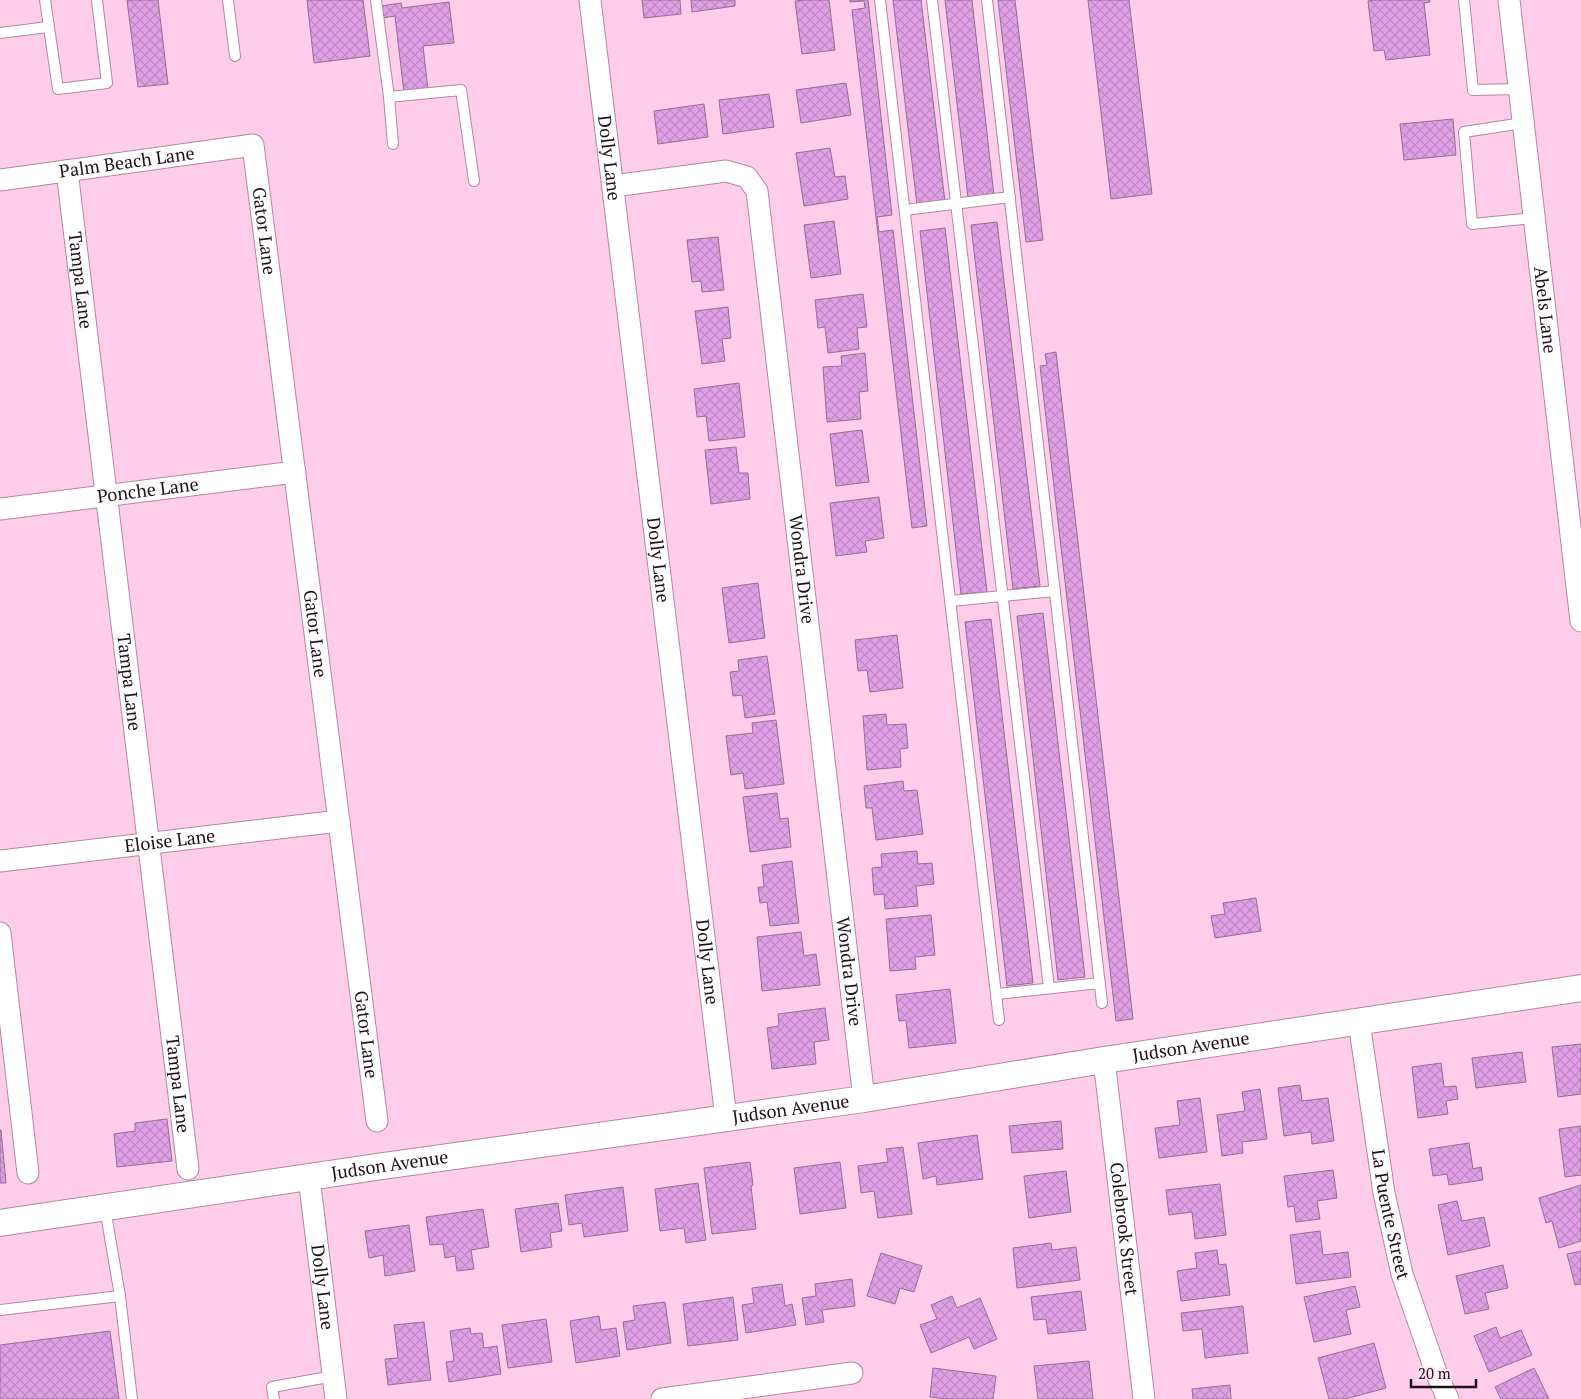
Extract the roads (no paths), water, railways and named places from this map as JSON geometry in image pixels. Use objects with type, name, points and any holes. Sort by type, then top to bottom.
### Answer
[{"type":"street","name":"Dolly Lane","points":[[590,0],[726,1118]]},
{"type":"street","name":"Abels Lane","points":[[1509,0],[1581,621]]},
{"type":"street","name":"Palm Beach Lane","points":[[0,180],[253,146]]},
{"type":"street","name":"Gator Lane","points":[[253,146],[377,1121]]},
{"type":"street","name":"Tampa Lane","points":[[67,171],[190,1182]]},
{"type":"street","name":"Wondra Drive","points":[[613,186],[726,171],[747,177],[757,191],[864,1099]]},
{"type":"street","name":"Ponche Lane","points":[[0,510],[295,472]]},
{"type":"street","name":"Eloise Lane","points":[[0,861],[339,821]]},
{"type":"street","points":[[0,933],[28,1173]]},
{"type":"street","name":"Judson Avenue","points":[[0,1223],[105,1207],[190,1182],[309,1177],[864,1099],[1104,1060],[1581,988]]},
{"type":"street","name":"La Puente Street","points":[[1359,1022],[1384,1193],[1400,1265],[1437,1375],[1448,1399]]},
{"type":"street","name":"Colebrook Street","points":[[1104,1060],[1144,1399]]},
{"type":"street","name":"Dolly Lane","points":[[309,1177],[336,1399]]},
{"type":"street","points":[[662,1399],[852,1373]]},
{"type":"lane","points":[[45,0],[58,89],[107,83],[97,0]]},
{"type":"lane","points":[[228,0],[235,56]]},
{"type":"lane","points":[[376,0],[393,144]]},
{"type":"lane","points":[[880,0],[1000,1020]]},
{"type":"lane","points":[[932,0],[1049,988]]},
{"type":"lane","points":[[987,0],[1102,1003]]},
{"type":"lane","points":[[1464,0],[1473,90],[1519,89]]},
{"type":"lane","points":[[0,33],[48,27]]},
{"type":"lane","points":[[388,97],[461,90],[474,182]]},
{"type":"lane","points":[[1523,123],[1464,132],[1472,224],[1534,218]]},
{"type":"lane","points":[[905,210],[1010,197]]},
{"type":"lane","points":[[951,601],[1055,591]]},
{"type":"lane","points":[[996,994],[1100,983]]},
{"type":"lane","points":[[105,1207],[120,1296],[132,1399]]},
{"type":"lane","points":[[0,1310],[120,1296]]},
{"type":"lane","points":[[274,1399],[272,1387],[334,1376]]}]
